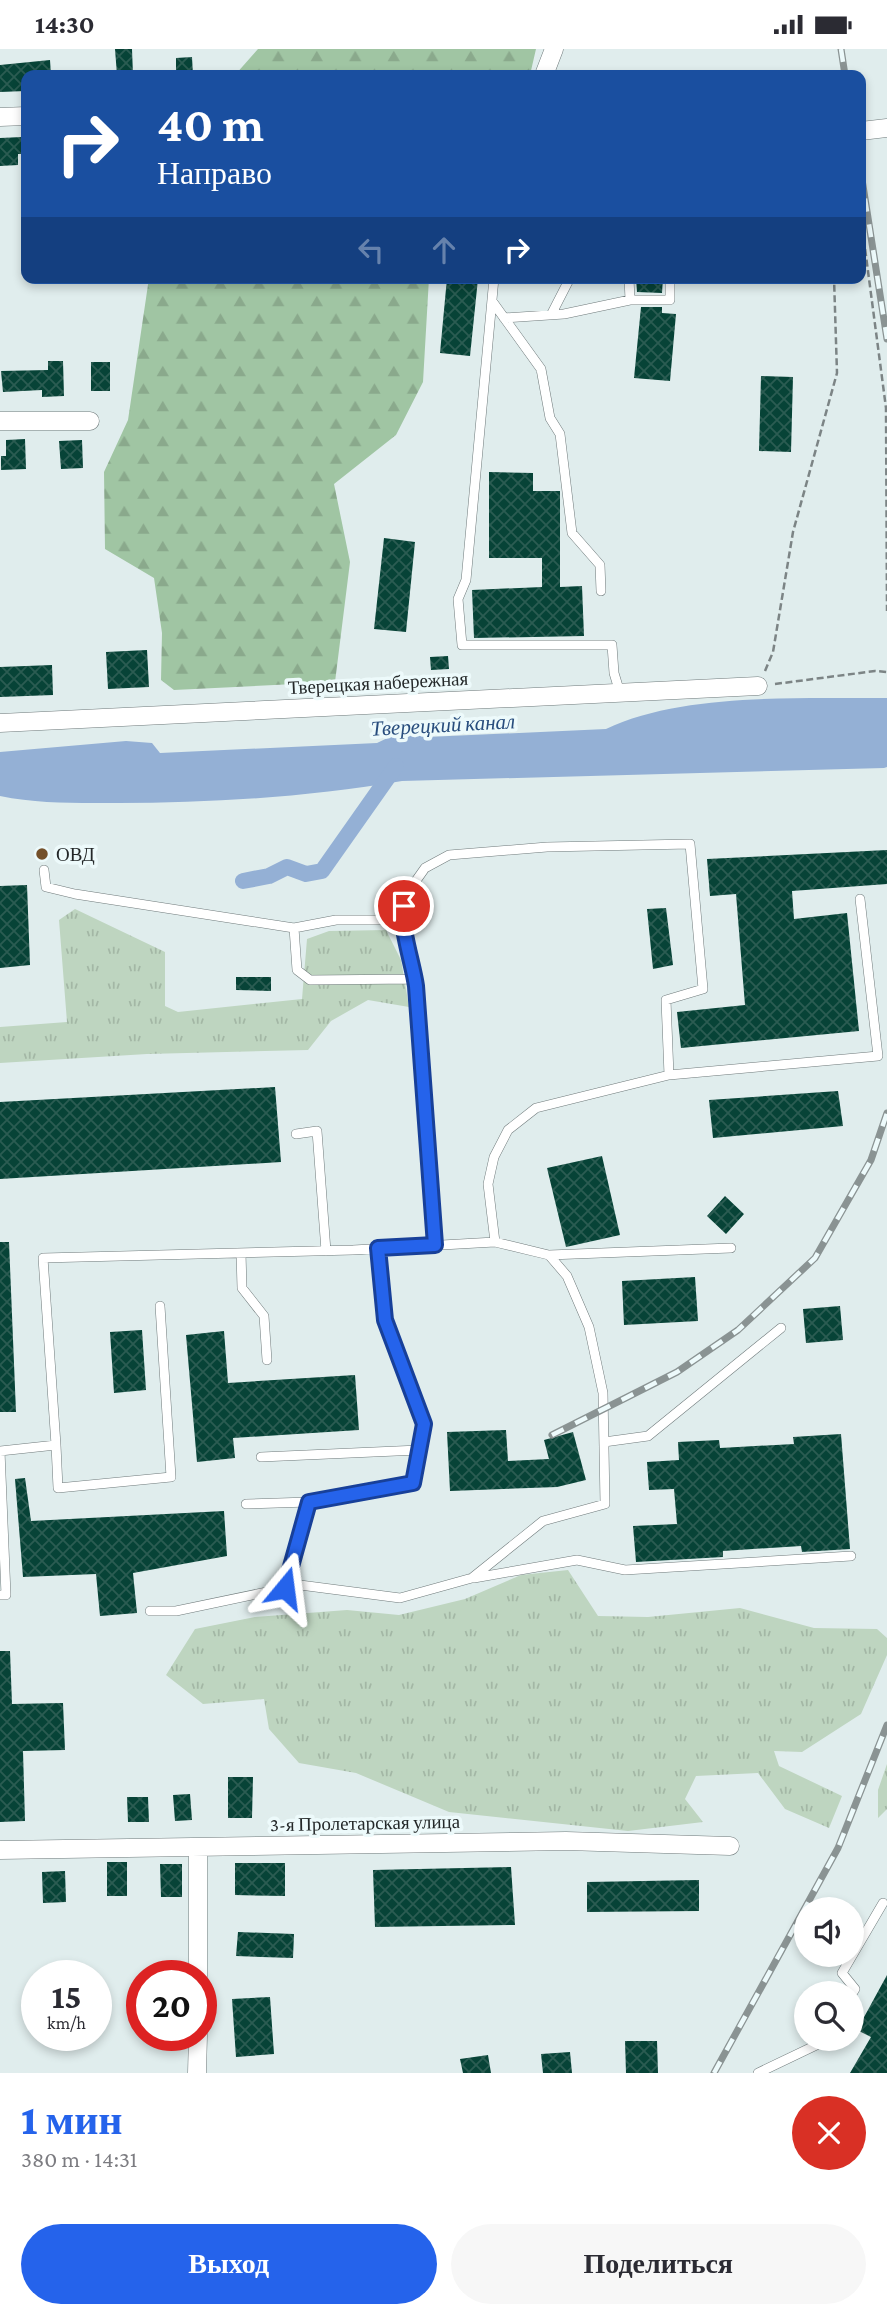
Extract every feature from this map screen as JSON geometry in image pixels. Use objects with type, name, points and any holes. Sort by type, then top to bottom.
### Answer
[{"type":"street","points":[[546,70],[554,49]]},
{"type":"street","points":[[0,117],[21,116]]},
{"type":"street","points":[[866,130],[887,128]]},
{"type":"street","points":[[0,421],[90,421]]},
{"type":"street","name":"Тверецкая набережная","points":[[0,723],[758,686]]},
{"type":"street","name":"3-я Пролетарская улица","points":[[0,1850],[566,1841],[730,1846]]},
{"type":"street","points":[[198,1847],[198,1960]]},
{"type":"street","points":[[197,2073],[198,2051]]},
{"type":"lane","points":[[493,284],[466,580],[458,599],[462,645],[612,645],[614,673],[620,693]]},
{"type":"lane","points":[[551,315],[567,284]]},
{"type":"lane","points":[[629,284],[630,300]]},
{"type":"lane","points":[[504,318],[551,315],[630,300],[670,300],[670,284]]},
{"type":"lane","points":[[492,301],[541,369],[550,418],[560,434],[572,533],[600,565],[601,591]]},
{"type":"lane","points":[[435,1245],[415,979],[411,952],[400,920],[408,892],[425,868],[449,855],[547,847],[690,844],[703,989],[666,1000],[669,1075]]},
{"type":"lane","points":[[44,870],[46,887],[75,894],[294,928],[336,921],[400,920]]},
{"type":"lane","points":[[495,1242],[488,1184],[494,1157],[508,1131],[536,1108],[669,1075],[878,1056],[860,899]]},
{"type":"lane","points":[[294,928],[297,970],[310,980],[415,979]]},
{"type":"lane","points":[[296,1133],[317,1131],[326,1251]]},
{"type":"lane","points":[[160,1306],[171,1477],[58,1488],[43,1258],[326,1251],[495,1242],[549,1255],[731,1248]]},
{"type":"lane","points":[[246,1504],[309,1502],[413,1483],[424,1424],[385,1320],[378,1248]]},
{"type":"lane","points":[[241,1253],[242,1288],[264,1315],[267,1360]]},
{"type":"lane","points":[[472,1578],[543,1521],[605,1504],[603,1393],[589,1327],[567,1276],[549,1255]]},
{"type":"lane","points":[[604,1442],[648,1436],[781,1328]]},
{"type":"lane","points":[[0,1595],[6,1595],[0,1451],[56,1445]]},
{"type":"lane","points":[[261,1457],[419,1450]]},
{"type":"lane","points":[[285,1588],[309,1502]]},
{"type":"lane","points":[[150,1611],[176,1611],[300,1585],[400,1598],[472,1578],[577,1560],[625,1570],[851,1556]]},
{"type":"lane","points":[[848,1981],[842,1973],[883,1903]]},
{"type":"lane","points":[[758,2073],[804,2051]]},
{"type":"path","points":[[866,256],[886,408],[887,611]]},
{"type":"path","points":[[758,686],[773,652],[793,532],[836,373],[834,284]]},
{"type":"path","points":[[758,686],[875,671],[887,672]]},
{"type":"green space","points":[[258,49],[536,49],[531,70],[239,70]]},
{"type":"green space","points":[[148,284],[429,284],[423,382],[396,435],[334,484],[350,562],[335,682],[174,690],[161,680],[162,633],[154,578],[105,549],[104,472],[128,420]]},
{"type":"green space","points":[[75,909],[165,952],[165,1006],[178,1012],[302,999],[307,939],[329,931],[386,930],[401,960],[409,1007],[368,1000],[331,1021],[308,1050],[147,1054],[0,1063],[0,1027],[67,1022],[59,920]]},
{"type":"green space","points":[[568,1570],[598,1616],[648,1617],[740,1608],[814,1628],[877,1629],[887,1638],[887,1655],[861,1714],[802,1752],[774,1751],[779,1766],[842,1796],[829,1828],[785,1809],[758,1773],[696,1776],[685,1799],[703,1822],[628,1831],[449,1812],[356,1773],[299,1763],[269,1729],[264,1699],[203,1704],[166,1675],[195,1629],[255,1617],[347,1610],[399,1615],[465,1599],[521,1575]]},
{"type":"green space","points":[[887,1764],[887,1809],[878,1818],[878,1790]]},
{"type":"water","points":[[781,698],[887,698],[887,767],[884,768],[402,781],[296,795],[189,802],[59,802],[0,796],[0,752],[126,741],[152,743],[160,753],[377,743],[400,732],[427,737],[606,729],[637,717],[707,703]]},
{"type":"building","points":[[115,49],[132,49],[133,70],[117,70]]},
{"type":"building","points":[[192,57],[193,70],[176,70],[176,58]]},
{"type":"building","points":[[50,60],[51,70],[21,70],[21,91],[0,92],[0,65]]},
{"type":"building","points":[[21,137],[18,165],[0,166],[0,138]]},
{"type":"building","points":[[446,284],[477,284],[470,356],[440,353]]},
{"type":"building","points":[[636,284],[663,284],[662,293],[637,292]]},
{"type":"building","points":[[641,307],[662,307],[662,313],[676,314],[670,381],[634,378]]},
{"type":"building","points":[[48,361],[63,361],[64,396],[42,397],[42,390],[3,392],[1,371],[48,370]]},
{"type":"building","points":[[91,362],[110,362],[110,391],[91,391]]},
{"type":"building","points":[[761,376],[793,377],[791,452],[759,451]]},
{"type":"building","points":[[25,439],[26,469],[1,470],[1,456],[6,456],[6,440]]},
{"type":"building","points":[[82,440],[83,468],[61,469],[59,441]]},
{"type":"building","points":[[489,472],[533,473],[533,491],[560,491],[560,587],[582,586],[584,636],[474,638],[472,590],[542,587],[542,558],[489,558]]},
{"type":"building","points":[[384,538],[415,542],[406,632],[374,629]]},
{"type":"building","points":[[147,650],[149,687],[108,689],[106,652]]},
{"type":"building","points":[[448,656],[449,669],[431,670],[430,657]]},
{"type":"building","points":[[52,665],[53,695],[0,697],[0,667]]},
{"type":"building","points":[[887,850],[887,884],[792,891],[794,919],[847,913],[859,1031],[681,1048],[677,1012],[745,1005],[736,894],[710,896],[707,859]]},
{"type":"building","points":[[27,885],[30,965],[0,968],[0,886]]},
{"type":"building","points":[[666,908],[673,965],[653,969],[647,909]]},
{"type":"building","points":[[236,977],[271,977],[271,991],[236,990]]},
{"type":"building","points":[[275,1087],[281,1162],[0,1179],[0,1102]]},
{"type":"building","points":[[838,1091],[843,1126],[713,1138],[709,1100]]},
{"type":"building","points":[[602,1156],[620,1235],[566,1247],[547,1168]]},
{"type":"building","points":[[725,1196],[744,1214],[726,1234],[707,1216]]},
{"type":"building","points":[[0,1242],[9,1242],[16,1412],[0,1412]]},
{"type":"building","points":[[695,1277],[698,1321],[624,1325],[622,1281]]},
{"type":"building","points":[[840,1306],[843,1340],[806,1343],[803,1309]]},
{"type":"building","points":[[142,1330],[146,1390],[114,1393],[110,1332]]},
{"type":"building","points":[[224,1331],[228,1383],[355,1375],[359,1430],[233,1438],[235,1458],[197,1462],[186,1335]]},
{"type":"building","points":[[506,1430],[508,1461],[549,1459],[544,1440],[573,1432],[586,1480],[557,1487],[450,1491],[447,1432]]},
{"type":"building","points":[[841,1434],[850,1549],[802,1552],[801,1546],[723,1551],[723,1557],[636,1562],[633,1526],[677,1524],[674,1489],[649,1490],[647,1462],[679,1460],[678,1442],[719,1440],[720,1448],[794,1444],[793,1437]]},
{"type":"building","points":[[25,1478],[31,1521],[224,1511],[227,1556],[133,1573],[137,1613],[100,1616],[96,1574],[23,1577],[15,1479]]},
{"type":"building","points":[[0,1651],[10,1651],[12,1704],[63,1703],[65,1750],[23,1751],[25,1821],[0,1822]]},
{"type":"building","points":[[228,1777],[253,1777],[252,1818],[228,1818]]},
{"type":"building","points":[[190,1794],[192,1820],[175,1821],[173,1795]]},
{"type":"building","points":[[127,1797],[148,1797],[149,1822],[128,1822]]},
{"type":"building","points":[[107,1862],[127,1862],[127,1896],[107,1896]]},
{"type":"building","points":[[235,1863],[285,1863],[285,1896],[235,1895]]},
{"type":"building","points":[[160,1864],[182,1864],[182,1897],[161,1897]]},
{"type":"building","points":[[511,1867],[515,1925],[375,1927],[373,1870]]},
{"type":"building","points":[[65,1871],[66,1902],[43,1903],[42,1872]]},
{"type":"building","points":[[699,1880],[699,1911],[587,1912],[587,1882]]},
{"type":"building","points":[[238,1932],[294,1934],[293,1958],[236,1956]]},
{"type":"building","points":[[887,1975],[887,2073],[850,2073],[871,2037],[864,2034],[864,2017]]},
{"type":"building","points":[[270,1997],[274,2054],[236,2057],[232,1999]]},
{"type":"building","points":[[625,2041],[657,2041],[658,2073],[626,2073]]},
{"type":"building","points":[[570,2052],[572,2073],[543,2073],[541,2054]]},
{"type":"building","points":[[488,2055],[491,2073],[463,2073],[460,2059]]},
{"type":"waterway","points":[[243,881],[269,876],[287,867],[306,874],[322,871],[396,766]]},
{"type":"railway","points":[[841,49],[844,70]]},
{"type":"railway","points":[[866,205],[887,339]]},
{"type":"railway","points":[[552,1435],[677,1372],[738,1330],[815,1258],[871,1160],[887,1113]]},
{"type":"railway","points":[[714,2073],[838,1848],[887,1725]]},
{"type":"place","name":"ОВД","points":[[42,854]]},
{"type":"route","points":[[285,1588],[309,1502],[413,1483],[424,1424],[385,1320],[378,1248],[435,1245],[416,986],[411,952],[400,920],[404,906]]},
{"type":"water label","name":"Тверецкий канал","points":[[443,725]]}]
